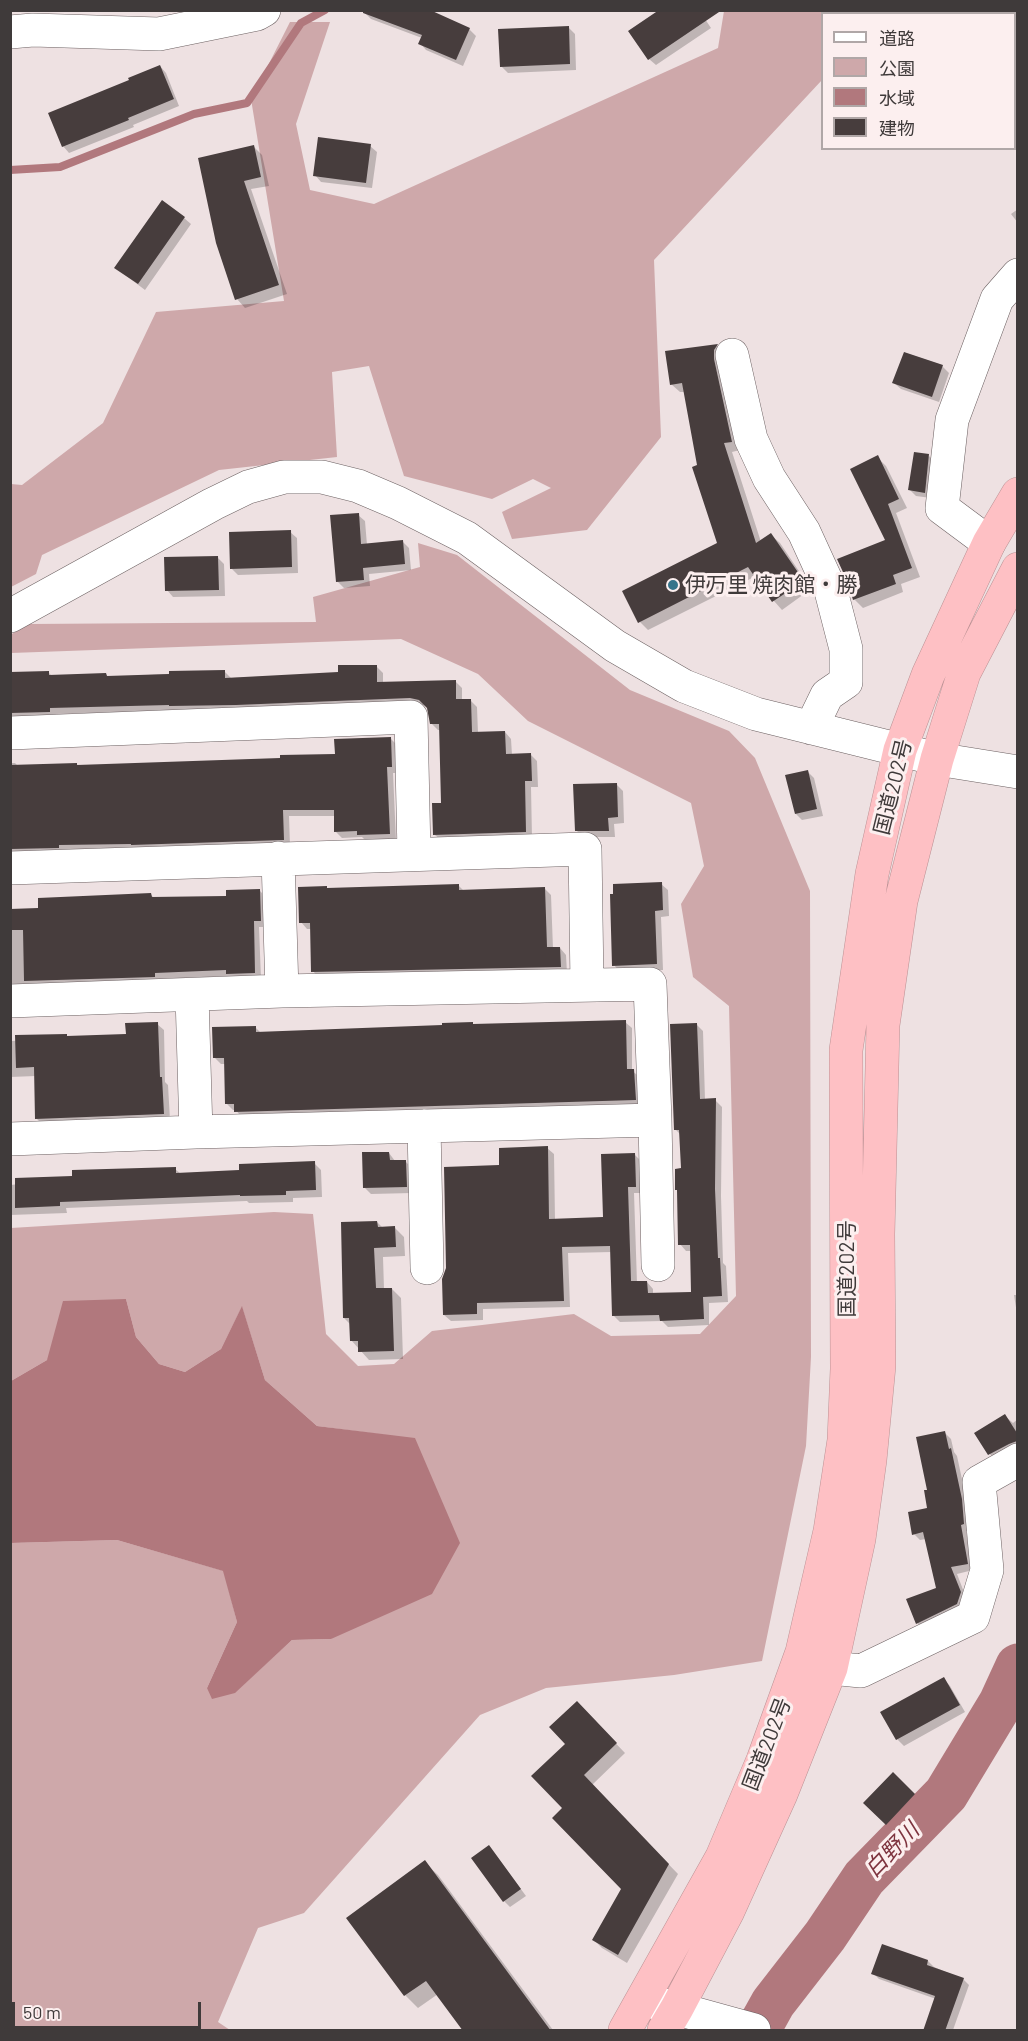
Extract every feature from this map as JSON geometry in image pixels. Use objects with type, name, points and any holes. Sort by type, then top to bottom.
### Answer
[{"type":"highway","name":"国道202号","points":[[625,2031],[722,1857],[763,1760],[802,1652],[830,1531],[844,1440],[847,1368],[846,1050],[872,874],[900,750],[928,675],[989,543],[1017,494]]},
{"type":"highway","name":"国道202号","points":[[670,2019],[728,1911],[781,1794],[831,1668],[859,1539],[870,1460],[879,1366],[878,1212],[883,1025],[901,901],[938,759],[964,673],[1017,569]]},
{"type":"street","points":[[10,32],[33,30],[159,34],[257,14],[264,10]]},
{"type":"street","points":[[989,543],[942,508],[952,420],[997,299],[1017,275]]},
{"type":"street","points":[[732,355],[751,439],[769,478],[804,532],[831,591],[846,649],[846,682],[827,695],[811,728]]},
{"type":"street","points":[[10,616],[248,487],[284,477],[322,477],[358,486],[398,503],[467,538],[615,646],[684,686],[756,714],[938,759],[1017,772]]},
{"type":"street","points":[[10,733],[411,717],[414,854]]},
{"type":"street","points":[[10,868],[585,849],[587,984]]},
{"type":"street","points":[[278,858],[282,991]]},
{"type":"street","points":[[10,1001],[282,991],[650,984],[658,1265]]},
{"type":"street","points":[[192,995],[196,1132]]},
{"type":"street","points":[[10,1139],[655,1120]]},
{"type":"street","points":[[424,1126],[427,1268]]},
{"type":"street","points":[[831,1668],[861,1671],[973,1617],[987,1570],[979,1482],[1017,1460]]},
{"type":"street","points":[[644,2000],[670,2019],[739,2026]]},
{"type":"green space","points":[[724,11],[857,11],[821,12],[821,81],[654,260],[661,437],[587,530],[512,539],[502,512],[551,488],[533,479],[492,499],[404,476],[369,366],[332,372],[337,457],[219,470],[42,555],[36,574],[11,587],[11,484],[22,485],[103,423],[156,312],[284,301],[251,99],[290,22],[330,22],[296,124],[310,190],[374,204],[718,48]]},
{"type":"green space","points":[[418,543],[457,555],[630,690],[729,731],[755,758],[810,891],[811,1357],[806,1446],[762,1661],[674,1675],[546,1688],[480,1715],[304,1913],[258,1928],[218,2022],[230,2030],[11,2030],[11,1543],[117,1540],[224,1571],[237,1622],[207,1688],[235,1692],[292,1640],[331,1639],[415,1439],[317,1426],[265,1380],[242,1307],[221,1349],[185,1372],[159,1364],[136,1337],[126,1299],[47,1360],[11,1381],[11,1228],[274,1212],[313,1214],[326,1334],[358,1366],[394,1364],[432,1331],[574,1314],[611,1336],[700,1334],[736,1296],[729,1006],[693,977],[681,904],[704,866],[691,803],[528,721],[478,674],[401,639],[11,653],[10,635],[29,624],[316,622],[313,597],[420,567]]},
{"type":"water","points":[[126,1299],[136,1337],[159,1364],[185,1372],[221,1349],[242,1306],[265,1380],[317,1426],[415,1438],[460,1543],[432,1594],[331,1639],[292,1640],[235,1693],[212,1699],[207,1688],[237,1622],[223,1571],[117,1540],[11,1543],[11,1381],[47,1360],[63,1301]]},
{"type":"building","points":[[363,10],[430,10],[470,28],[456,60],[418,44],[422,35],[363,13]]},
{"type":"building","points":[[659,10],[722,10],[648,60],[628,31]]},
{"type":"building","points":[[569,26],[570,64],[500,67],[498,29]]},
{"type":"building","points":[[160,65],[174,99],[62,147],[48,113]]},
{"type":"building","points":[[318,137],[371,144],[366,183],[313,176]]},
{"type":"building","points":[[254,145],[261,177],[244,181],[279,285],[235,300],[216,243],[198,158]]},
{"type":"building","points":[[162,200],[185,217],[138,284],[114,268]]},
{"type":"building","points":[[718,344],[714,350],[714,359],[732,442],[724,443],[756,543],[771,533],[804,581],[772,602],[748,567],[638,623],[622,591],[717,543],[692,467],[697,465],[682,383],[670,385],[665,351]]},
{"type":"building","points":[[904,352],[943,365],[932,397],[892,383]]},
{"type":"building","points":[[914,452],[929,454],[925,493],[908,490]]},
{"type":"building","points":[[878,455],[899,499],[888,504],[912,568],[893,575],[896,584],[853,600],[837,559],[885,540],[850,469]]},
{"type":"building","points":[[359,513],[361,544],[403,540],[405,564],[363,568],[364,580],[336,582],[330,515]]},
{"type":"building","points":[[291,530],[292,567],[230,569],[229,532]]},
{"type":"building","points":[[218,556],[219,590],[165,591],[164,557]]},
{"type":"building","points":[[338,665],[377,665],[377,682],[456,680],[456,699],[471,699],[472,732],[505,731],[506,754],[531,753],[532,781],[525,781],[526,832],[433,835],[432,803],[441,803],[439,724],[430,724],[427,708],[419,700],[410,698],[236,705],[50,708],[50,712],[10,713],[10,672],[49,671],[49,675],[106,673],[107,676],[169,674],[169,671],[225,670],[225,678],[338,672]]},
{"type":"building","points":[[391,737],[392,767],[387,767],[390,834],[357,835],[357,831],[334,832],[334,810],[283,810],[284,840],[59,845],[59,848],[10,849],[10,765],[77,763],[77,765],[335,754],[334,739]]},
{"type":"building","points":[[808,770],[817,809],[795,814],[785,775]]},
{"type":"building","points":[[617,783],[618,817],[608,818],[609,831],[575,831],[573,784]]},
{"type":"building","points":[[662,882],[663,910],[655,911],[657,964],[612,966],[610,894],[613,894],[613,884]]},
{"type":"building","points":[[459,884],[459,890],[545,887],[547,947],[560,947],[561,967],[311,972],[310,923],[299,923],[298,887]]},
{"type":"building","points":[[260,889],[261,921],[254,921],[255,973],[226,974],[226,970],[155,973],[155,977],[24,981],[23,930],[10,930],[10,909],[38,908],[38,898],[151,893],[152,897],[226,896],[226,890]]},
{"type":"building","points":[[626,1020],[627,1069],[634,1069],[636,1100],[234,1112],[234,1104],[225,1104],[224,1058],[213,1058],[212,1027],[256,1026],[256,1032],[442,1025],[442,1023]]},
{"type":"building","points":[[158,1022],[164,1114],[35,1119],[34,1067],[16,1068],[15,1035],[126,1034],[125,1023]]},
{"type":"building","points":[[697,1023],[700,1099],[716,1098],[715,1189],[722,1296],[703,1297],[704,1319],[660,1321],[659,1315],[612,1316],[610,1246],[562,1247],[564,1301],[477,1303],[477,1314],[443,1315],[442,1279],[446,1268],[444,1167],[499,1165],[499,1148],[548,1146],[549,1219],[603,1217],[601,1154],[635,1153],[636,1187],[628,1187],[631,1281],[647,1281],[648,1293],[691,1292],[690,1245],[678,1245],[675,1169],[681,1168],[679,1130],[674,1130],[670,1024]]},
{"type":"building","points":[[362,1152],[389,1152],[390,1160],[406,1160],[407,1187],[363,1188]]},
{"type":"building","points":[[315,1161],[316,1190],[286,1191],[286,1195],[60,1202],[60,1206],[15,1208],[15,1178],[72,1176],[72,1170],[176,1167],[176,1173],[239,1170],[239,1164]]},
{"type":"building","points":[[377,1221],[378,1227],[395,1226],[396,1247],[374,1248],[376,1288],[392,1288],[394,1351],[358,1352],[358,1341],[350,1341],[349,1318],[343,1318],[341,1222]]},
{"type":"building","points":[[1005,1414],[1017,1433],[1017,1441],[988,1455],[974,1433]]},
{"type":"building","points":[[945,1431],[962,1499],[964,1524],[961,1525],[968,1564],[951,1567],[961,1592],[957,1604],[916,1624],[906,1599],[936,1588],[923,1532],[912,1535],[908,1512],[927,1508],[924,1490],[927,1490],[916,1437]]},
{"type":"building","points":[[944,1677],[960,1705],[896,1740],[880,1712]]},
{"type":"building","points":[[577,1701],[617,1743],[584,1775],[669,1864],[618,1955],[592,1940],[621,1889],[552,1818],[562,1808],[531,1776],[565,1744],[549,1727]]},
{"type":"building","points":[[893,1772],[915,1794],[886,1825],[863,1803]]},
{"type":"building","points":[[489,1845],[521,1889],[503,1902],[471,1858]]},
{"type":"building","points":[[425,1860],[551,2031],[463,2031],[426,1981],[404,1996],[346,1918]]},
{"type":"building","points":[[882,1944],[928,1960],[927,1965],[964,1978],[945,2031],[923,2031],[935,1996],[871,1974]]},
{"type":"waterway","points":[[10,170],[60,167],[194,114],[247,103],[301,23],[325,10]]},
{"type":"waterway","name":"白野川","points":[[758,2030],[773,2003],[825,1936],[864,1878],[946,1794],[1001,1703],[1018,1666]]},
{"type":"place","name":"伊万里 焼肉館・勝","points":[[673,585]]}]
